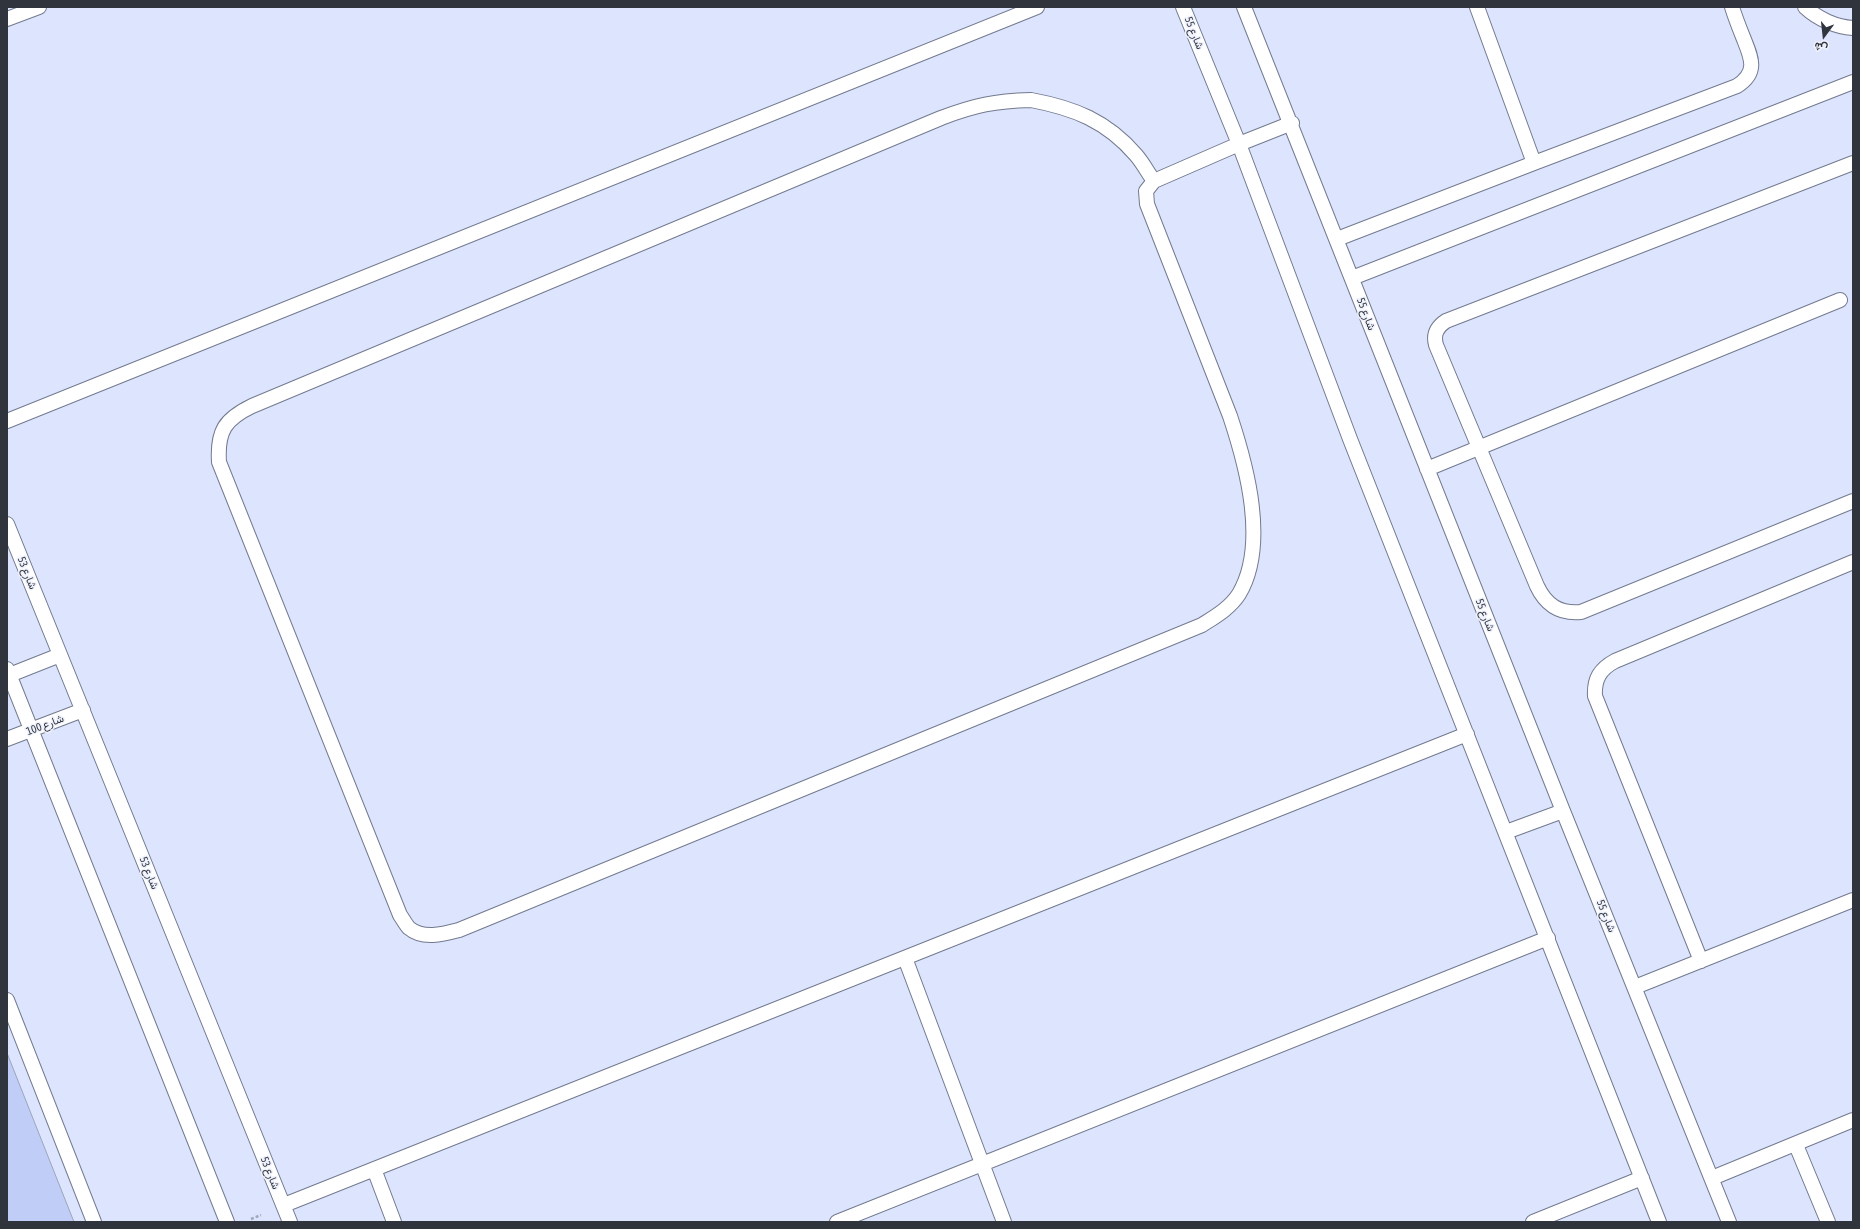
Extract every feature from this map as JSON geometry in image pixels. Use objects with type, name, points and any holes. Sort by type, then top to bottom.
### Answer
[{"type":"lane","points":[[7,20],[39,7]]},
{"type":"lane","points":[[7,421],[1038,7]]},
{"type":"lane","name":"شارع 55","points":[[1183,7],[1239,144],[1350,439],[1659,1222]]},
{"type":"lane","name":"شارع 55","points":[[1244,7],[1292,123],[1563,811],[1636,987],[1729,1222]]},
{"type":"lane","points":[[1477,7],[1534,162]]},
{"type":"lane","points":[[1337,239],[1534,162],[1737,86],[1748,76],[1752,61],[1732,7]]},
{"type":"lane","points":[[1805,7],[1811,13],[1831,23],[1853,28]]},
{"type":"lane","points":[[1352,278],[1853,82]]},
{"type":"lane","points":[[1154,181],[1137,156],[1115,134],[1089,118],[1061,106],[1023,100],[1001,101],[971,107],[236,414],[224,427],[218,444],[219,462],[400,915],[410,928],[425,935],[442,935],[459,930],[1202,625],[1223,612],[1238,594],[1249,573],[1253,549],[1252,520],[1246,474],[1239,444],[1230,416],[1148,204],[1146,191],[1154,181],[1292,123]]},
{"type":"lane","points":[[1853,163],[1442,324],[1435,336],[1436,345],[1542,596],[1549,604],[1558,610],[1569,613],[1581,612],[1853,501]]},
{"type":"lane","points":[[1427,469],[1840,300]]},
{"type":"lane","name":"شارع 53","points":[[7,524],[290,1222]]},
{"type":"lane","points":[[1701,960],[1594,696],[1594,685],[1598,675],[1605,666],[1615,661],[1853,562]]},
{"type":"lane","points":[[60,655],[8,673],[227,1222]]},
{"type":"lane","name":"شارع 100","points":[[7,739],[83,710]]},
{"type":"lane","points":[[284,1205],[1467,734]]},
{"type":"lane","points":[[1506,832],[1563,811]]},
{"type":"lane","points":[[1636,987],[1853,900]]},
{"type":"lane","points":[[837,1222],[1548,938]]},
{"type":"lane","points":[[905,958],[1004,1222]]},
{"type":"lane","points":[[7,1000],[94,1222]]},
{"type":"lane","points":[[1712,1178],[1796,1145],[1853,1120]]},
{"type":"lane","points":[[1796,1145],[1828,1222]]},
{"type":"lane","points":[[374,1169],[394,1222]]},
{"type":"lane","points":[[1533,1222],[1642,1178]]},
{"type":"building","points":[[7,1053],[74,1222],[7,1222]]}]
